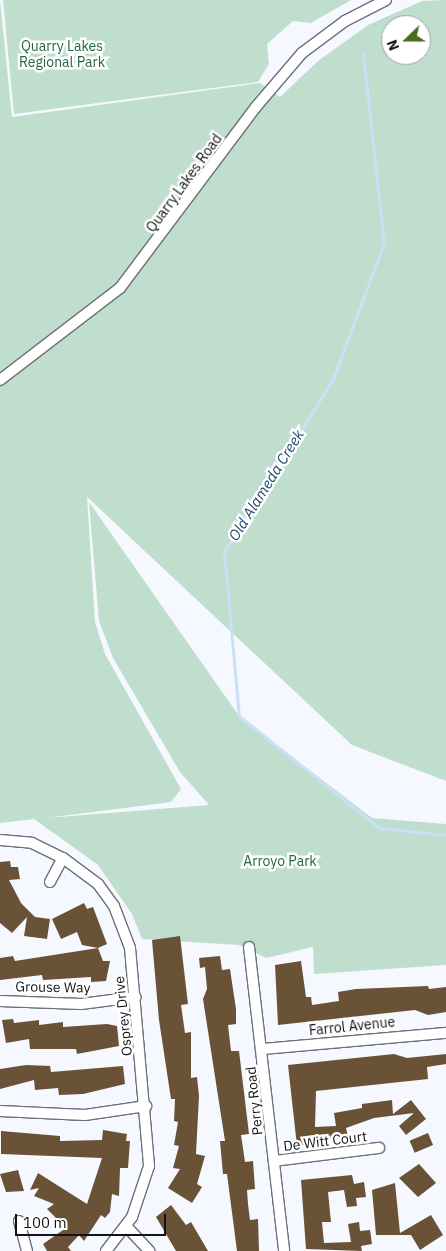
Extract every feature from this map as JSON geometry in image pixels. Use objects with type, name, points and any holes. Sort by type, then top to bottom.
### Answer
[{"type":"street","name":"Quarry Lakes Road","points":[[0,380],[120,288],[255,108],[302,53],[345,21],[386,0]]},
{"type":"street","name":"Osprey Drive","points":[[0,840],[32,844],[63,858],[98,884],[114,906],[130,948],[146,1106],[149,1166],[143,1194],[126,1227],[106,1251]]},
{"type":"street","points":[[50,882],[63,858]]},
{"type":"street","name":"Perry Road","points":[[249,947],[284,1251]]},
{"type":"street","name":"Grouse Way","points":[[0,1001],[81,1004],[136,996]]},
{"type":"street","name":"Farrol Avenue","points":[[262,1049],[446,1033]]},
{"type":"street","points":[[0,1111],[85,1115],[146,1106]]},
{"type":"street","name":"De Witt Court","points":[[274,1161],[379,1148]]},
{"type":"street","points":[[19,1220],[28,1251]]},
{"type":"street","points":[[126,1227],[149,1251]]},
{"type":"green space","name":"Arroyo Park","points":[[0,0],[12,117],[260,83],[280,97],[318,61],[368,25],[381,19],[381,65],[431,65],[431,15],[390,15],[422,1],[446,0],[446,781],[352,745],[87,497],[95,622],[105,654],[181,789],[171,802],[46,818],[209,805],[180,772],[113,658],[99,621],[89,502],[239,716],[372,818],[446,824],[446,965],[314,974],[313,947],[266,958],[239,945],[142,939],[132,914],[98,865],[34,819],[0,823]]},
{"type":"green space","name":"Quarry Lakes Regional Park","points":[[3,0],[351,0],[311,23],[293,21],[267,44],[269,64],[258,82],[14,114]]},
{"type":"building","points":[[10,861],[11,867],[18,867],[20,879],[9,880],[21,903],[35,917],[50,919],[47,939],[24,936],[27,917],[12,933],[0,923],[0,862]]},
{"type":"building","points":[[84,903],[87,909],[93,907],[107,944],[98,948],[82,945],[77,932],[61,939],[52,919]]},
{"type":"building","points":[[180,936],[188,1004],[181,1005],[185,1033],[191,1032],[191,1078],[197,1077],[199,1096],[196,1154],[205,1156],[197,1184],[202,1187],[192,1203],[168,1188],[180,1169],[173,1168],[179,1146],[174,1145],[178,1122],[174,1121],[175,1099],[171,1099],[159,1020],[152,940]]},
{"type":"building","points":[[98,948],[103,961],[110,961],[106,981],[91,982],[91,977],[43,980],[42,975],[0,980],[0,958],[13,956],[15,961]]},
{"type":"building","points":[[220,956],[222,970],[230,969],[236,1009],[236,1024],[228,1025],[231,1051],[239,1051],[249,1134],[241,1135],[245,1162],[253,1161],[255,1189],[247,1190],[250,1220],[258,1219],[259,1251],[237,1251],[227,1174],[223,1174],[220,1141],[225,1141],[203,999],[207,989],[205,967],[200,968],[199,958]]},
{"type":"building","points":[[301,961],[306,997],[311,997],[312,1005],[339,1001],[338,992],[356,989],[428,986],[429,989],[446,987],[446,1012],[428,1015],[415,1010],[278,1025],[275,965]]},
{"type":"building","points":[[13,1019],[14,1023],[39,1020],[39,1025],[63,1022],[63,1027],[107,1024],[117,1026],[119,1046],[77,1054],[76,1049],[30,1049],[29,1039],[6,1043],[2,1020]]},
{"type":"building","points":[[394,1054],[407,1058],[446,1054],[446,1064],[427,1067],[428,1079],[316,1091],[315,1127],[336,1126],[334,1113],[362,1108],[362,1104],[392,1100],[393,1114],[411,1100],[426,1119],[406,1135],[399,1126],[414,1113],[374,1118],[346,1128],[348,1137],[297,1146],[288,1065]]},
{"type":"building","points":[[26,1065],[50,1066],[51,1072],[123,1066],[125,1084],[83,1094],[59,1095],[58,1088],[35,1090],[34,1080],[0,1089],[0,1069]]},
{"type":"building","points":[[103,1130],[127,1134],[126,1141],[130,1141],[128,1168],[120,1168],[119,1196],[112,1194],[110,1212],[105,1218],[101,1215],[84,1241],[79,1235],[68,1247],[71,1251],[47,1251],[43,1244],[63,1230],[63,1225],[47,1209],[54,1204],[34,1196],[39,1188],[30,1190],[38,1173],[87,1204],[102,1158],[1,1154],[1,1131],[60,1136],[60,1141],[102,1140]]},
{"type":"building","points":[[428,1133],[433,1145],[415,1153],[410,1141]]},
{"type":"building","points":[[419,1164],[436,1183],[418,1197],[399,1178]]},
{"type":"building","points":[[18,1170],[24,1191],[6,1192],[0,1174]]},
{"type":"building","points":[[352,1175],[354,1184],[364,1182],[366,1197],[356,1198],[357,1206],[347,1207],[344,1190],[328,1192],[331,1222],[322,1222],[324,1243],[351,1242],[348,1224],[359,1222],[360,1231],[370,1230],[372,1244],[361,1246],[362,1251],[306,1249],[301,1180]]},
{"type":"building","points":[[395,1183],[400,1233],[431,1215],[443,1235],[420,1250],[411,1235],[376,1235],[372,1190]]},
{"type":"building","points":[[171,1205],[186,1225],[191,1222],[208,1251],[176,1251],[156,1217]]},
{"type":"waterway","name":"Old Alameda Creek","points":[[363,54],[384,243],[332,381],[224,552],[239,716],[380,828],[446,835]]}]
